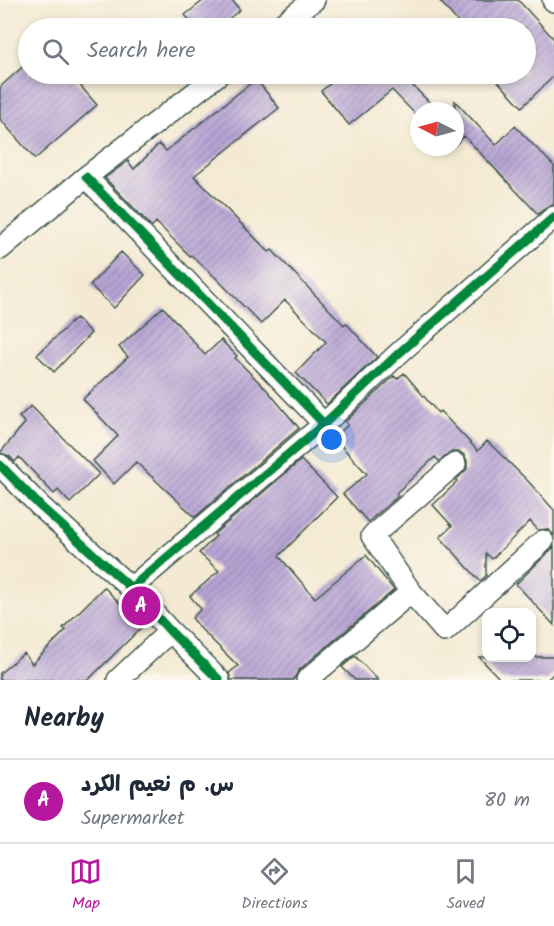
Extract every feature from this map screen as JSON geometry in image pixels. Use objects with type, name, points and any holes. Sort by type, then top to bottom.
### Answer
[{"type":"street","points":[[290,18],[314,0]]},
{"type":"street","points":[[0,249],[86,177],[206,84]]},
{"type":"street","points":[[86,177],[324,424]]},
{"type":"street","points":[[131,588],[324,424],[398,354],[554,217]]},
{"type":"street","points":[[455,464],[372,536],[411,592],[445,630],[543,541]]},
{"type":"street","points":[[0,465],[40,506],[131,588],[219,680]]},
{"type":"street","points":[[308,680],[411,592]]},
{"type":"street","points":[[118,680],[170,631]]},
{"type":"building","points":[[204,0],[232,0],[240,10],[230,18],[188,18],[185,15]]},
{"type":"building","points":[[439,0],[518,0],[535,18],[454,18]]},
{"type":"building","points":[[536,20],[554,39],[554,76],[522,107],[500,84],[536,84]]},
{"type":"building","points":[[18,71],[18,84],[79,84],[97,105],[35,159],[0,119],[0,87]]},
{"type":"building","points":[[250,84],[260,84],[279,108],[194,176],[269,252],[272,250],[344,325],[346,323],[377,357],[327,404],[296,373],[326,342],[285,300],[261,324],[156,222],[152,227],[105,178],[128,161],[134,169],[159,144],[166,151]]},
{"type":"building","points":[[330,84],[411,84],[429,102],[410,102],[410,109],[392,90],[349,125],[321,91]]},
{"type":"building","points":[[464,111],[496,145],[515,126],[554,166],[554,205],[546,207],[538,214],[464,136]]},
{"type":"building","points":[[121,252],[145,275],[114,308],[90,285]]},
{"type":"building","points":[[163,307],[205,355],[221,340],[299,428],[195,517],[136,462],[114,484],[93,461],[118,436],[83,399],[128,357],[119,347]]},
{"type":"building","points":[[76,318],[91,333],[54,372],[37,355]]},
{"type":"building","points":[[404,373],[438,413],[440,411],[478,451],[487,441],[554,510],[554,535],[547,529],[538,530],[530,521],[492,559],[486,553],[486,576],[480,581],[440,537],[452,526],[433,505],[467,469],[467,461],[460,452],[452,452],[439,461],[435,457],[396,493],[398,496],[368,522],[343,494],[367,474],[334,438],[348,425],[345,422],[394,376],[397,379]]},
{"type":"building","points":[[31,406],[99,474],[70,503],[58,490],[54,494],[19,457],[15,462],[9,456],[0,453],[25,423],[19,417]]},
{"type":"building","points":[[301,460],[337,497],[279,556],[315,598],[366,555],[394,590],[299,670],[293,680],[231,680],[229,673],[238,666],[192,618],[201,609],[190,596],[219,571],[199,553],[216,536],[214,534]]},
{"type":"building","points":[[554,547],[554,625],[516,584]]},
{"type":"building","points":[[104,587],[142,627],[88,680],[0,680],[0,673],[24,653],[32,664],[66,630],[63,628]]},
{"type":"building","points":[[355,656],[378,680],[355,680],[342,667]]},
{"type":"building","points":[[536,657],[554,657],[554,673],[547,680],[501,680],[484,662],[536,662]]},
{"type":"cycle path","points":[[86,177],[324,424]]},
{"type":"cycle path","points":[[131,588],[324,424],[398,354],[554,217]]},
{"type":"cycle path","points":[[0,465],[40,506],[131,588],[219,680]]},
{"type":"place","name":"س. م نعيم الكرد","points":[[141,606]]}]
